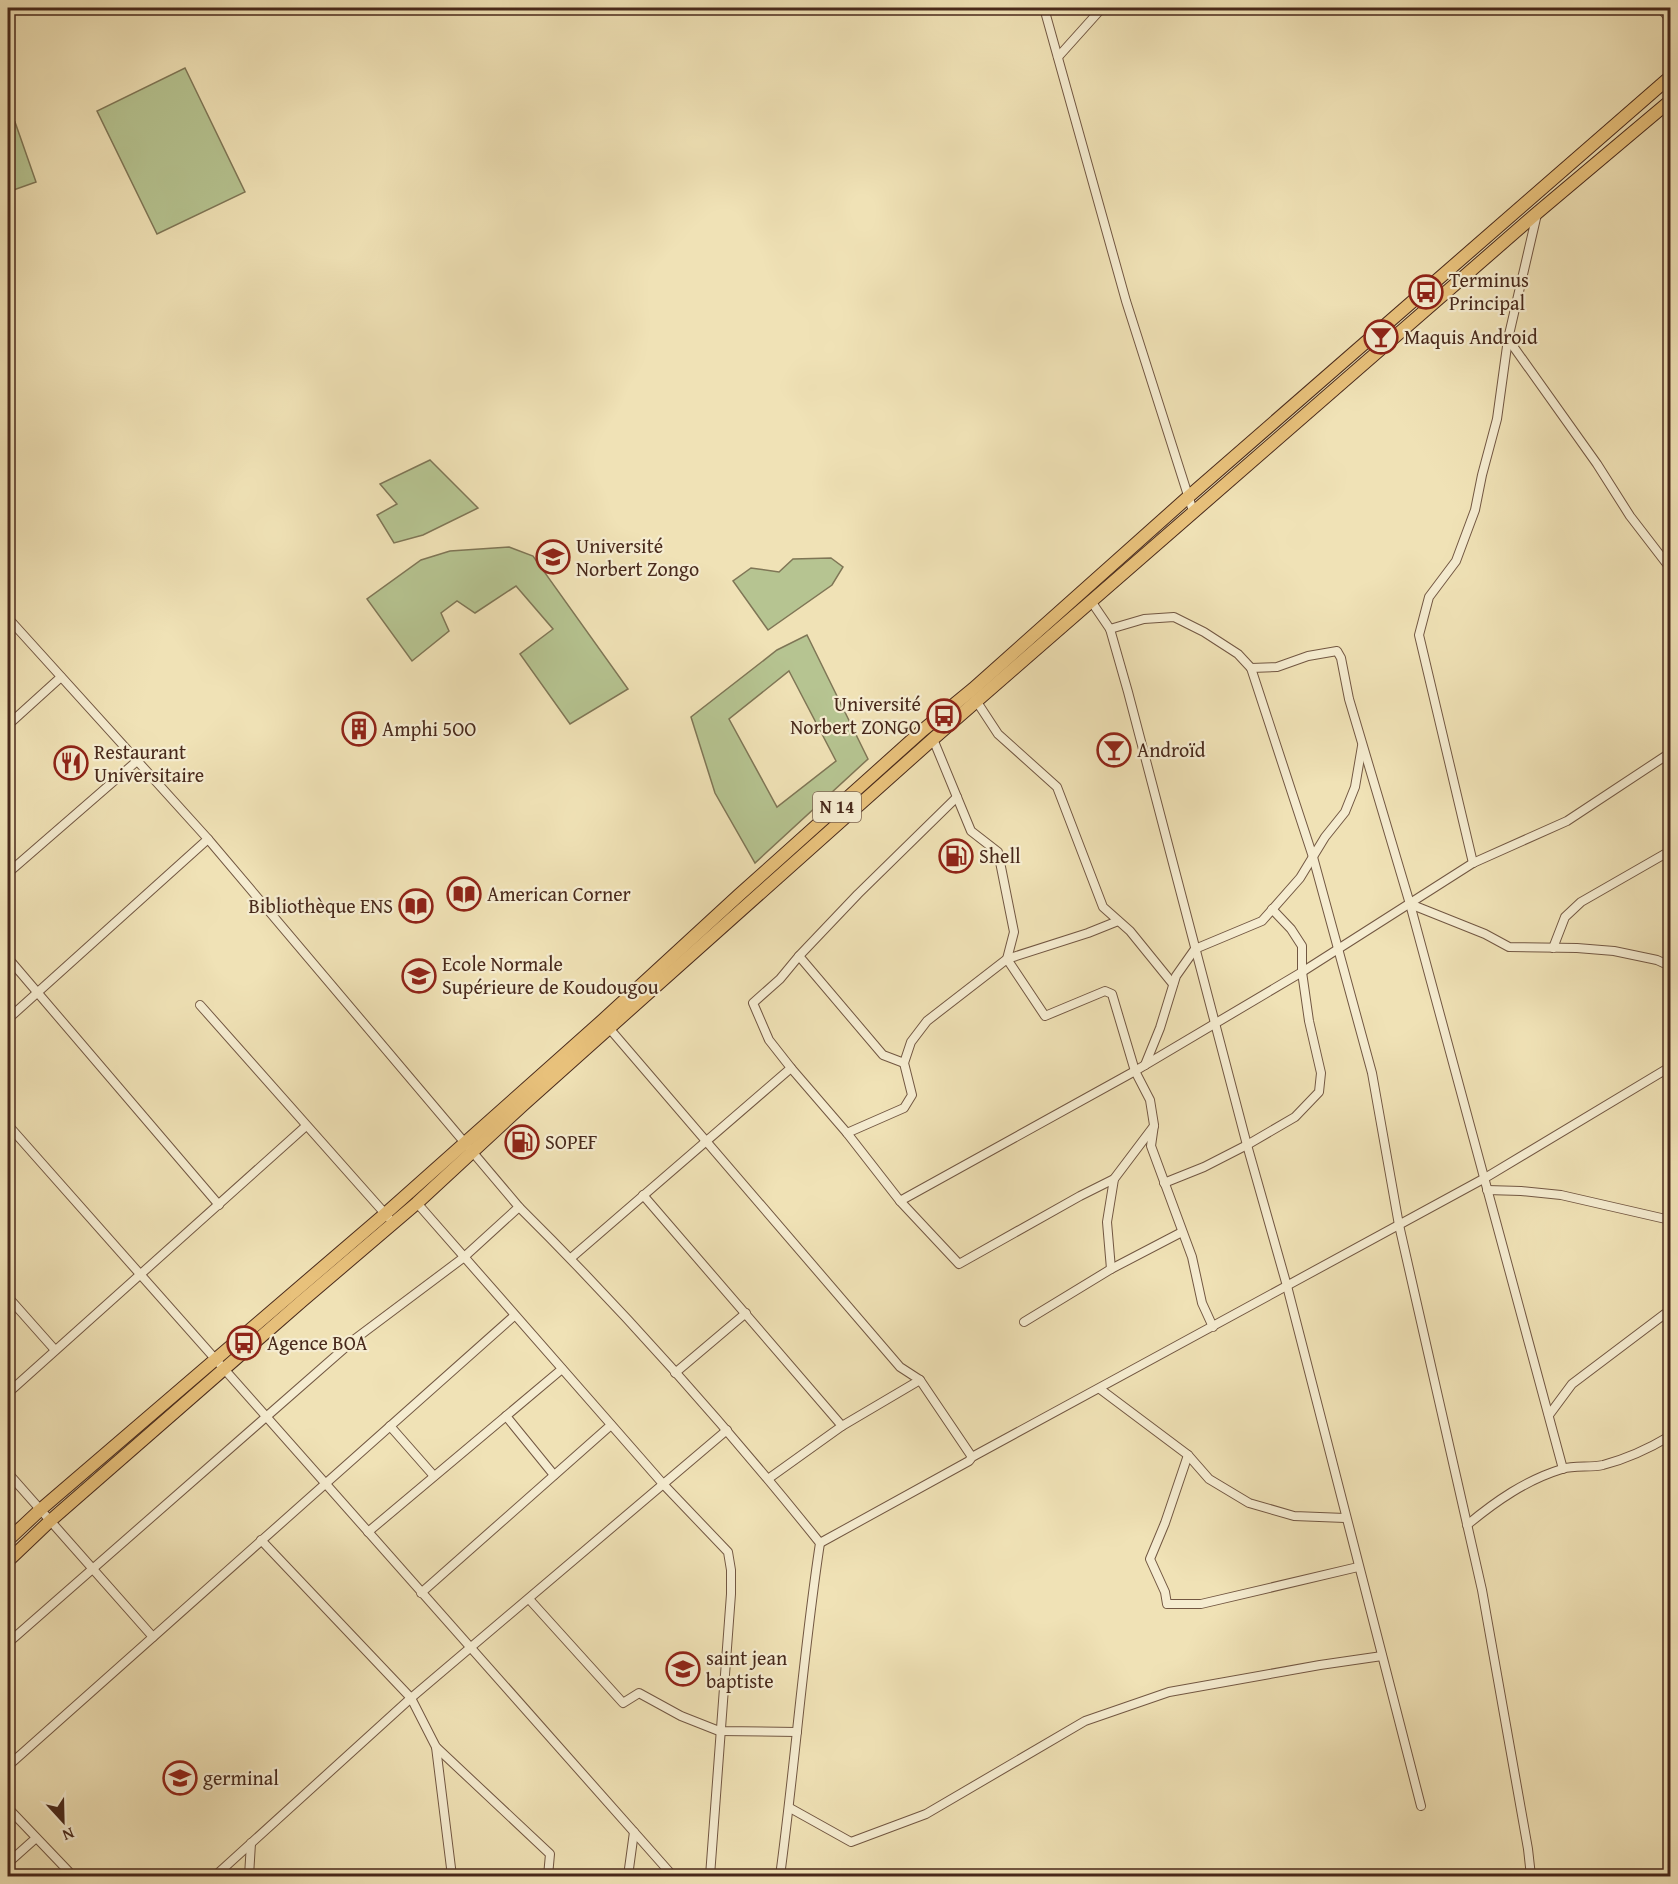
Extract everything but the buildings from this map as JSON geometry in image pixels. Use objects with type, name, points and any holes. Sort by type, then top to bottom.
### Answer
[{"type":"main road","name":"N 14","points":[[8,1561],[225,1370],[389,1219],[465,1141],[603,1020],[923,730],[1671,76]]},
{"type":"main road","name":"N 14","points":[[8,1540],[215,1359],[389,1219],[417,1203],[609,1028],[1090,601],[1537,213],[1671,101]]},
{"type":"street","points":[[1044,8],[1126,301],[1193,511]]},
{"type":"street","points":[[1058,57],[1102,8]]},
{"type":"street","points":[[1660,8],[1671,19]]},
{"type":"street","points":[[1473,862],[1419,634],[1429,597],[1456,561],[1475,510],[1497,419],[1508,339],[1537,213]]},
{"type":"street","points":[[1508,339],[1597,464],[1630,516],[1671,568]]},
{"type":"street","points":[[1090,601],[1110,628],[1247,1145],[1287,1286],[1421,1806]]},
{"type":"street","points":[[1110,628],[1144,619],[1174,617],[1213,637],[1238,654],[1251,668],[1313,857],[1372,1073],[1399,1225],[1482,1590],[1531,1876]]},
{"type":"street","points":[[8,618],[208,839],[519,1207],[571,1258],[727,1430],[820,1543],[811,1601],[780,1876]]},
{"type":"street","points":[[1251,668],[1277,667],[1308,656],[1337,651],[1341,658],[1349,699],[1410,904],[1563,1469]]},
{"type":"street","points":[[8,725],[61,677]]},
{"type":"street","points":[[977,702],[998,734],[1057,787],[1102,907],[1130,932],[1173,984]]},
{"type":"street","points":[[933,739],[971,831],[998,852],[1014,932],[1007,958],[1045,1016],[1104,991],[1112,994],[1135,1071],[1150,1101],[1154,1125],[1151,1146],[1192,1257],[1202,1303],[1213,1327]]},
{"type":"street","points":[[1144,1065],[1160,1028],[1176,976],[1195,949],[1262,921],[1300,878],[1325,837],[1346,812],[1355,788],[1362,743]]},
{"type":"street","points":[[900,1201],[1135,1071],[1302,972],[1473,862],[1567,821],[1671,753]]},
{"type":"street","points":[[8,873],[136,761]]},
{"type":"street","points":[[957,797],[858,894],[780,979],[753,1003],[769,1040],[847,1133],[900,1201],[959,1264],[1114,1179],[1154,1125]]},
{"type":"street","points":[[8,1019],[208,839]]},
{"type":"street","points":[[1553,948],[1565,917],[1581,902],[1671,851]]},
{"type":"street","points":[[1410,904],[1485,934],[1509,947],[1614,951],[1657,960],[1671,966]]},
{"type":"street","points":[[1164,1183],[1204,1167],[1247,1145],[1295,1116],[1319,1092],[1321,1073],[1309,1021],[1302,972],[1302,946],[1292,929],[1272,909]]},
{"type":"street","points":[[847,1133],[904,1108],[912,1095],[904,1063],[911,1042],[927,1021],[1007,958],[1088,933],[1118,921]]},
{"type":"street","points":[[799,956],[883,1055],[904,1063]]},
{"type":"street","points":[[8,957],[219,1205]]},
{"type":"street","points":[[200,1005],[389,1219]]},
{"type":"street","points":[[609,1028],[900,1367],[920,1380],[972,1457]]},
{"type":"street","points":[[820,1543],[969,1461],[972,1457],[1485,1178],[1671,1067]]},
{"type":"street","points":[[571,1258],[791,1068]]},
{"type":"street","points":[[8,1125],[673,1876]]},
{"type":"street","points":[[8,1393],[306,1126]]},
{"type":"street","points":[[1111,1269],[1107,1222],[1114,1179]]},
{"type":"street","points":[[1487,1190],[1561,1194],[1671,1220]]},
{"type":"street","points":[[643,1195],[842,1426]]},
{"type":"street","points":[[417,1203],[664,1485],[728,1552],[731,1594],[710,1876]]},
{"type":"street","points":[[8,1643],[355,1339],[464,1258],[519,1207]]},
{"type":"street","points":[[1024,1322],[1111,1269],[1182,1232]]},
{"type":"street","points":[[8,1297],[55,1350]]},
{"type":"street","points":[[1549,1415],[1572,1384],[1671,1310]]},
{"type":"street","points":[[675,1373],[746,1313]]},
{"type":"street","points":[[8,1766],[514,1316]]},
{"type":"street","points":[[368,1532],[562,1369]]},
{"type":"street","points":[[768,1479],[842,1426],[920,1380]]},
{"type":"street","points":[[1100,1389],[1188,1455],[1209,1479],[1249,1503],[1294,1516],[1345,1518]]},
{"type":"street","points":[[506,1416],[554,1475]]},
{"type":"street","points":[[422,1593],[611,1425]]},
{"type":"street","points":[[390,1426],[434,1476]]},
{"type":"street","points":[[214,1876],[411,1698],[727,1430]]},
{"type":"street","points":[[1467,1525],[1519,1487],[1563,1469],[1603,1465],[1656,1445],[1671,1436]]},
{"type":"street","points":[[1188,1455],[1150,1559],[1165,1592],[1167,1604],[1201,1604],[1358,1567]]},
{"type":"street","points":[[8,1473],[153,1637]]},
{"type":"street","points":[[261,1540],[411,1698],[436,1747],[550,1854],[548,1876]]},
{"type":"street","points":[[529,1599],[623,1702],[639,1693],[681,1716],[719,1731],[797,1732]]},
{"type":"street","points":[[789,1808],[851,1842],[926,1814],[1095,1717],[1169,1692],[1382,1656]]},
{"type":"street","points":[[436,1747],[452,1876]]},
{"type":"street","points":[[8,1808],[73,1876]]},
{"type":"street","points":[[628,1876],[634,1832]]},
{"type":"street","points":[[8,1863],[36,1838]]},
{"type":"street","points":[[249,1876],[251,1844]]},
{"type":"green space","points":[[185,68],[245,192],[157,234],[97,111]]},
{"type":"green space","points":[[15,122],[36,182],[8,192],[8,125]]},
{"type":"green space","points":[[430,460],[478,508],[423,535],[394,543],[377,515],[397,504],[380,484]]},
{"type":"green space","points":[[509,547],[533,556],[628,689],[570,724],[520,654],[553,629],[516,586],[475,613],[457,601],[441,613],[449,631],[412,661],[367,599],[421,560],[450,551]]},
{"type":"green space","points":[[831,558],[843,567],[832,585],[768,630],[733,581],[751,568],[779,572],[793,559]]},
{"type":"green space","points":[[807,635],[868,759],[755,863],[715,793],[691,717],[777,650]],"holes":[[[789,671],[836,761],[777,807],[729,719]]]},
{"type":"place","name":"Terminus Principal","points":[[1426,292]]},
{"type":"place","name":"Maquis Android","points":[[1381,337]]},
{"type":"place","name":"Université Norbert Zongo","points":[[553,557]]},
{"type":"place","name":"Université Norbert ZONGO","points":[[944,716]]},
{"type":"place","name":"Amphi 5OO","points":[[359,729]]},
{"type":"place","name":"Androïd","points":[[1114,750]]},
{"type":"place","name":"Restaurant Universitaire","points":[[71,763]]},
{"type":"place","name":"Shell","points":[[956,856]]},
{"type":"place","name":"American Corner","points":[[464,894]]},
{"type":"place","name":"Bibliothèque ENS","points":[[416,906]]},
{"type":"place","name":"Ecole Normale Supérieure de Koudougou","points":[[419,976]]},
{"type":"place","name":"SOPEF","points":[[522,1142]]},
{"type":"place","name":"Agence BOA","points":[[244,1343]]},
{"type":"place","name":"saint jean baptiste","points":[[683,1669]]},
{"type":"place","name":"germinal","points":[[180,1778]]}]
